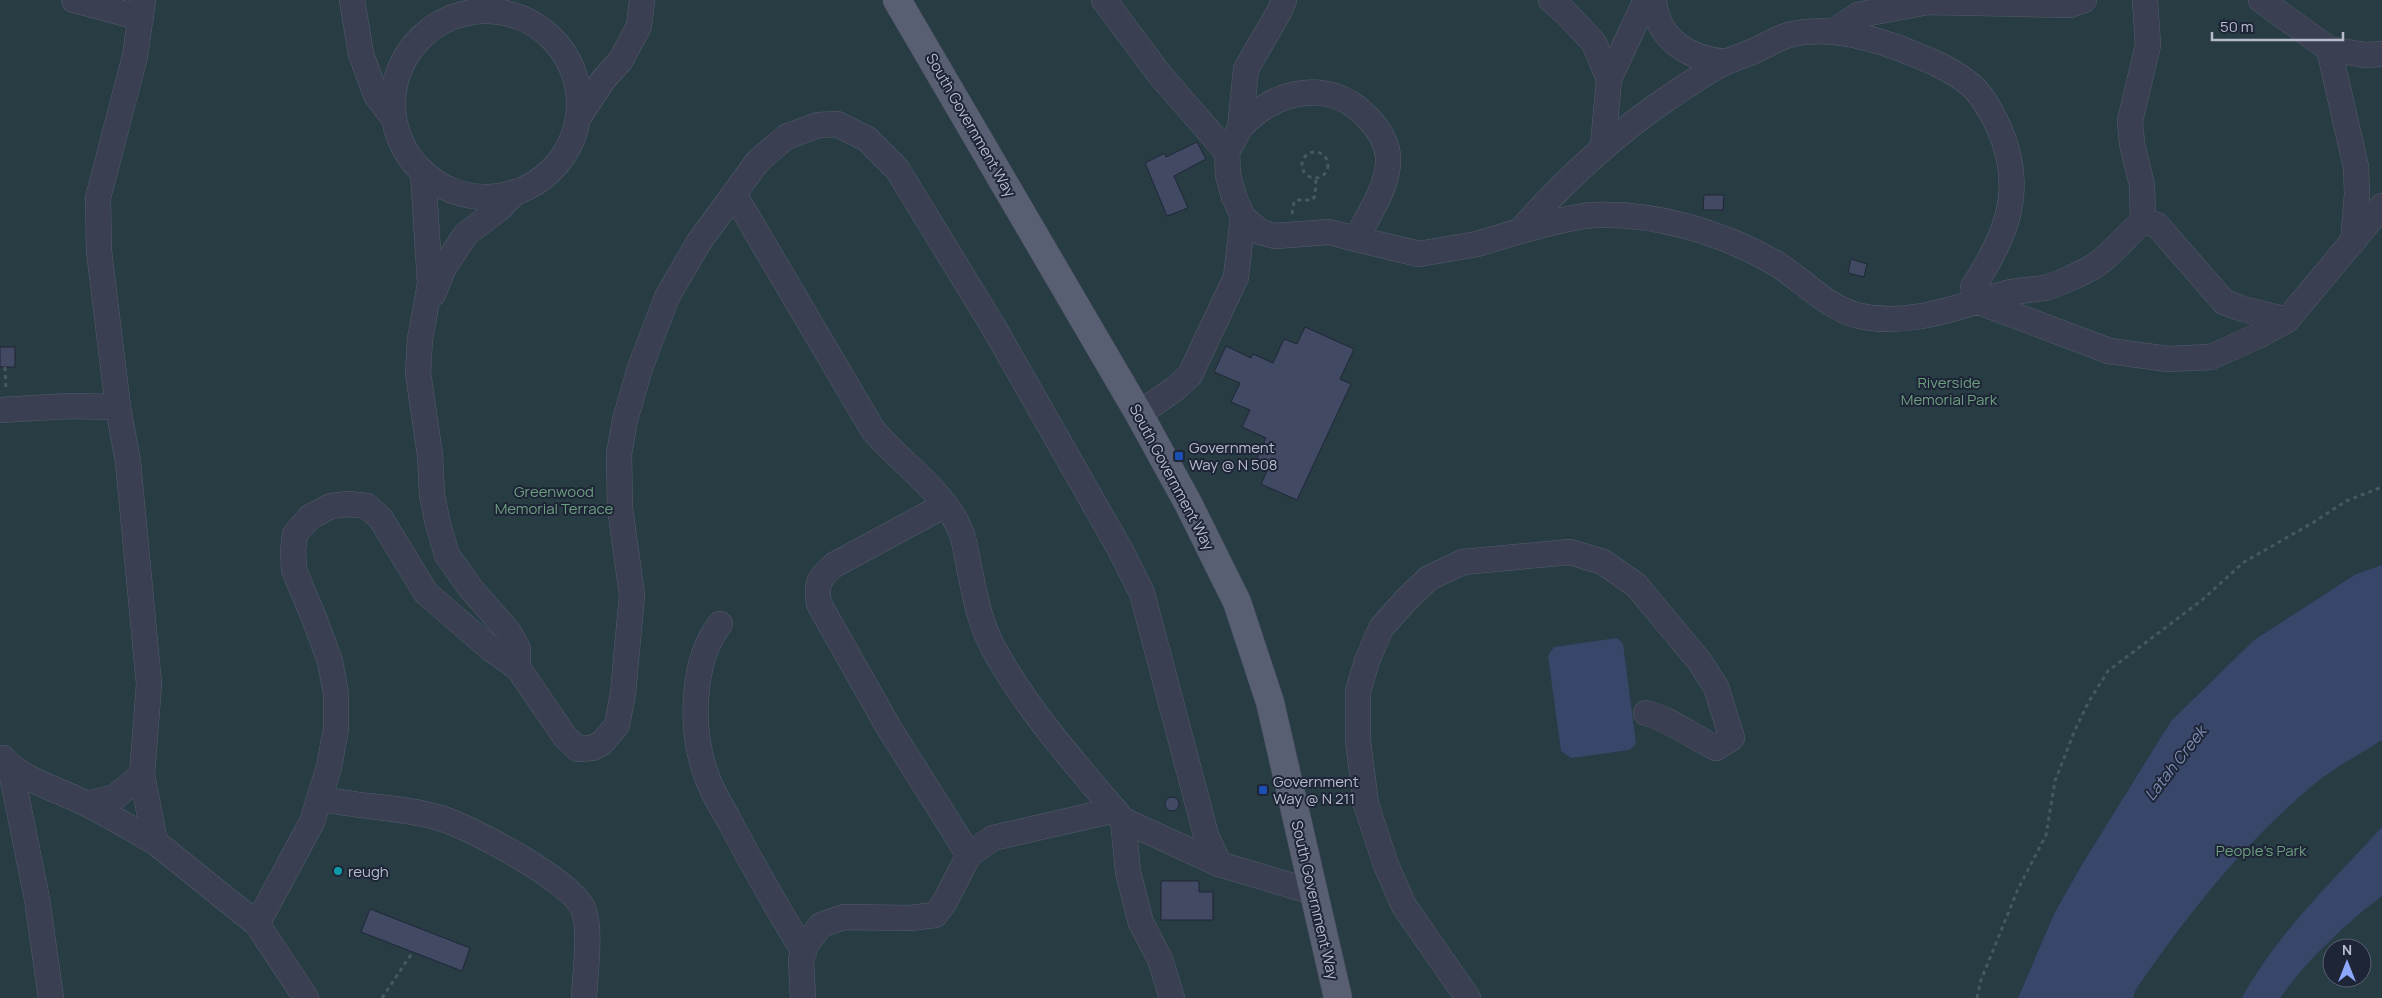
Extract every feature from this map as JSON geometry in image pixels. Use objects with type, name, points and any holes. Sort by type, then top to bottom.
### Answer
[{"type":"main road","name":"South Government Way","points":[[897,0],[1138,414],[1188,503],[1237,602],[1270,702],[1338,998]]},
{"type":"lane","points":[[74,0],[142,9],[135,56],[98,198],[99,251],[118,407],[128,462],[149,684],[142,774],[155,842]]},
{"type":"lane","points":[[352,0],[361,54],[376,95],[394,119]]},
{"type":"lane","points":[[578,118],[604,80],[622,60],[639,26],[642,0]]},
{"type":"lane","points":[[1104,0],[1160,74],[1227,152]]},
{"type":"lane","points":[[1240,128],[1246,69],[1281,6],[1303,0]]},
{"type":"lane","points":[[1551,0],[1568,14],[1594,43],[1609,79]]},
{"type":"lane","points":[[1603,146],[1609,79],[1646,0]]},
{"type":"lane","points":[[1654,0],[1660,26],[1671,41],[1689,54],[1709,60],[1726,62]]},
{"type":"lane","points":[[1834,31],[1858,15],[1929,1],[2070,4],[2084,0]]},
{"type":"lane","points":[[1356,239],[1386,176],[1388,157],[1380,131],[1361,110],[1340,97],[1317,91],[1292,93],[1271,102],[1252,115],[1240,128],[1227,152],[1228,175],[1234,197],[1243,217],[1260,232],[1275,236],[1329,232],[1356,239],[1419,254],[1477,244],[1520,231],[1593,215],[1648,218],[1719,236],[1777,264],[1841,310],[1860,316],[1896,318],[1935,315],[2010,292],[2047,287],[2096,265],[2143,221],[2142,185],[2132,144],[2130,121],[2148,45],[2145,0]]},
{"type":"lane","points":[[2261,0],[2329,49],[2365,55],[2382,54]]},
{"type":"lane","points":[[486,6],[533,24],[558,46],[574,74],[578,91],[578,118],[572,140],[554,168],[541,179],[515,192],[489,197],[467,195],[446,188],[422,172],[412,161],[400,142],[394,119],[393,98],[397,77],[406,56],[420,39],[437,25],[486,6]]},
{"type":"lane","points":[[1520,231],[1575,171],[1603,146],[1682,88],[1726,62],[1788,35],[1834,31],[1862,35],[1943,67],[1972,86],[1990,107],[2004,140],[2011,164],[2011,205],[1995,254],[1973,287],[1979,302],[2110,351],[2168,359],[2211,357],[2260,335],[2287,320],[2382,206]]},
{"type":"lane","points":[[2329,49],[2356,166],[2357,194],[2353,242]]},
{"type":"lane","points":[[257,924],[312,822],[329,767],[336,729],[336,694],[330,662],[294,570],[293,551],[295,534],[310,517],[331,506],[350,504],[367,506],[381,519],[426,593],[491,648],[518,668],[566,738],[578,749],[592,748],[602,743],[617,725],[623,693],[632,595],[620,508],[619,454],[625,420],[640,368],[667,297],[700,242],[758,161],[786,137],[818,125],[837,124],[867,139],[897,169],[993,326],[1122,551],[1142,593],[1206,836],[1220,864]]},
{"type":"lane","points":[[422,172],[430,284],[428,305],[420,339],[418,373],[430,456],[432,495],[447,555],[471,589],[509,632],[518,649],[518,668]]},
{"type":"lane","points":[[428,305],[444,267],[466,234],[499,209],[515,192]]},
{"type":"lane","points":[[734,194],[873,430],[892,452],[924,480],[945,505],[961,532],[981,623],[998,658],[1047,728],[1119,815],[1220,864],[1313,892]]},
{"type":"lane","points":[[1138,414],[1176,388],[1190,375],[1236,277],[1243,217]]},
{"type":"lane","points":[[2143,221],[2157,226],[2224,302],[2243,309],[2287,320]]},
{"type":"lane","points":[[0,410],[69,406],[118,407]]},
{"type":"lane","points":[[945,505],[834,565],[820,577],[817,591],[819,604],[890,728],[970,855]]},
{"type":"lane","points":[[1468,998],[1404,906],[1386,865],[1366,804],[1358,741],[1358,691],[1367,661],[1381,628],[1429,578],[1463,562],[1570,552],[1604,562],[1636,585],[1700,662],[1716,687],[1732,738],[1716,748],[1684,732],[1662,717],[1646,713]]},
{"type":"lane","points":[[720,624],[711,636],[702,659],[697,685],[697,717],[706,775],[759,877],[804,952]]},
{"type":"lane","points":[[5,760],[155,842],[257,924],[306,998]]},
{"type":"lane","points":[[5,760],[37,899],[51,998]]},
{"type":"lane","points":[[87,804],[115,797],[142,774]]},
{"type":"lane","points":[[320,798],[405,810],[440,818],[486,838],[562,884],[584,910],[586,927],[584,998]]},
{"type":"lane","points":[[803,998],[801,958],[807,943],[821,925],[844,917],[910,918],[935,915],[944,903],[970,855],[993,838],[1119,815]]},
{"type":"lane","points":[[1119,815],[1128,872],[1141,923],[1160,958],[1172,998]]},
{"type":"path","points":[[1314,152],[1325,158],[1327,166],[1324,174],[1316,178],[1305,173],[1302,166],[1307,155],[1314,152]]},
{"type":"path","points":[[1275,236],[1292,226],[1294,202],[1312,200],[1315,196],[1316,178]]},
{"type":"path","points":[[1977,998],[1981,980],[2018,888],[2046,835],[2055,781],[2072,736],[2089,701],[2108,671],[2202,600],[2244,562],[2314,522],[2346,501],[2382,487]]},
{"type":"path","points":[[382,998],[412,953]]},
{"type":"green space","points":[[0,0],[2382,0],[2382,565],[2356,574],[2254,640],[2171,721],[2081,866],[2054,914],[2018,998],[0,998]]},
{"type":"green space","name":"People's Park","points":[[2382,611],[2382,998],[2060,998]]},
{"type":"water","name":"Latah Creek","points":[[2382,565],[2382,740],[2320,779],[2262,832],[2216,883],[2174,936],[2135,991],[2133,998],[2018,998],[2054,914],[2081,866],[2171,721],[2254,640],[2356,574]]},
{"type":"water","points":[[1617,638],[1623,644],[1636,743],[1630,750],[1571,758],[1561,751],[1548,656],[1554,647]]},
{"type":"water","points":[[2382,827],[2382,896],[2333,938],[2322,938],[2322,948],[2280,998],[2242,998],[2272,951],[2325,888]]},
{"type":"building","points":[[1197,142],[1206,159],[1174,176],[1188,208],[1167,216],[1145,163],[1165,153],[1166,157]]},
{"type":"building","points":[[1704,195],[1724,195],[1723,210],[1703,210]]},
{"type":"building","points":[[1851,259],[1867,264],[1864,277],[1848,273]]},
{"type":"building","points":[[1305,327],[1354,349],[1340,379],[1351,384],[1297,500],[1261,484],[1267,471],[1254,465],[1266,438],[1242,427],[1250,410],[1231,402],[1240,383],[1214,372],[1226,346],[1251,358],[1253,354],[1273,363],[1284,339],[1297,344]]},
{"type":"building","points":[[0,347],[15,347],[15,367],[0,367]]},
{"type":"building","points":[[1169,797],[1175,797],[1179,804],[1175,811],[1169,811],[1165,807],[1165,801]]},
{"type":"building","points":[[1161,881],[1199,881],[1199,892],[1213,892],[1213,920],[1161,920]]},
{"type":"building","points":[[370,909],[470,948],[462,971],[361,932]]},
{"type":"place","name":"Government Way @ N 508","points":[[1179,456]]},
{"type":"place","name":"Government Way @ N 211","points":[[1263,790]]},
{"type":"place","name":"reugh","points":[[338,871]]},
{"type":"park label","name":"Riverside Memorial Park","points":[[1949,390]]},
{"type":"park label","name":"Greenwood Memorial Terrace","points":[[554,500]]}]
